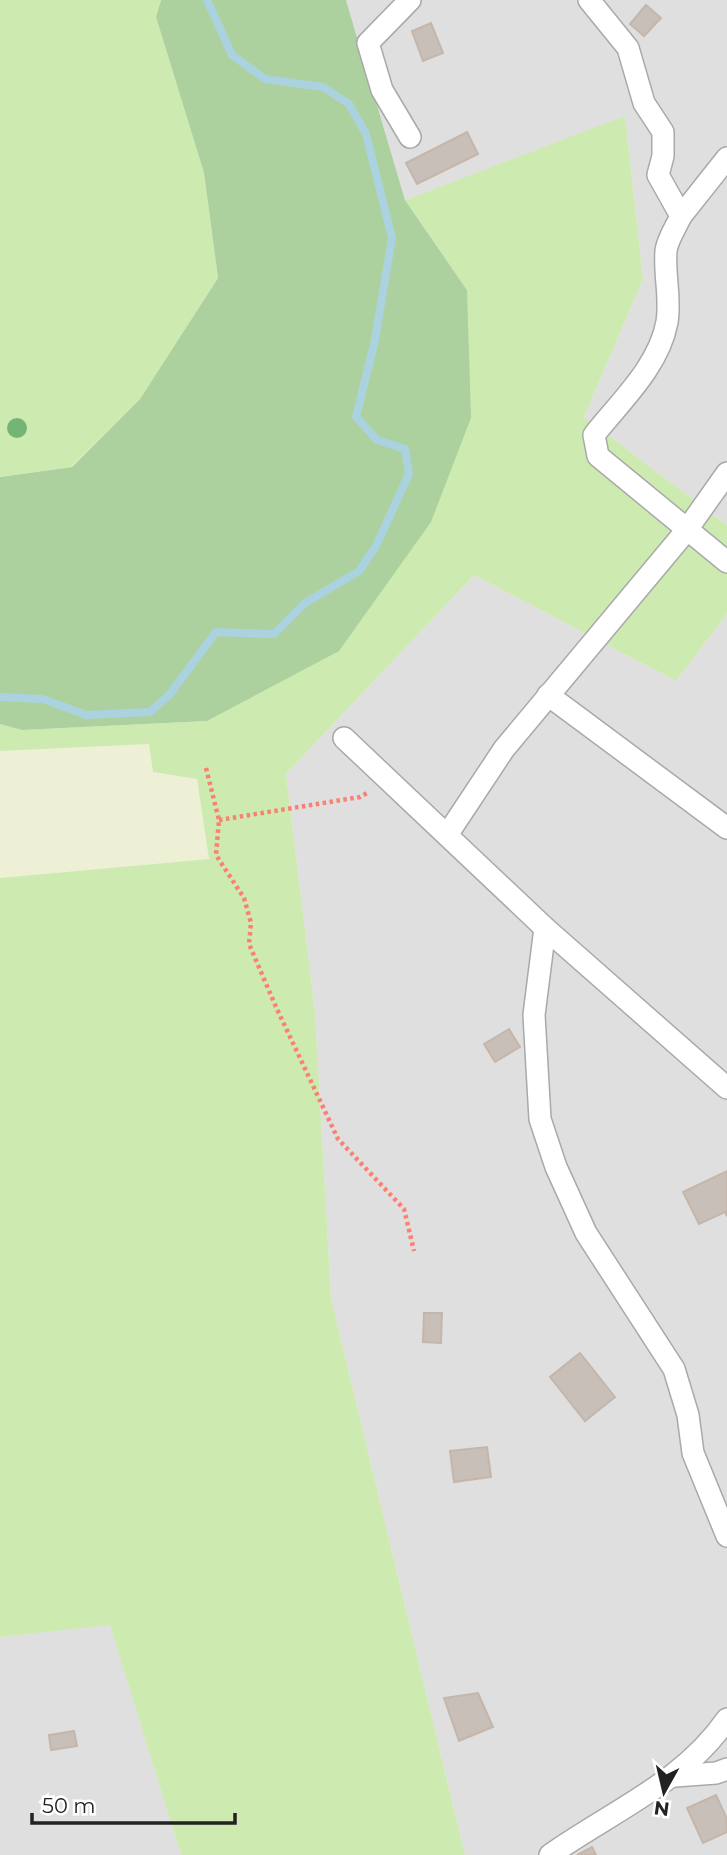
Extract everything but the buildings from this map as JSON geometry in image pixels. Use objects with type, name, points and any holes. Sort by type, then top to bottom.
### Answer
[{"type":"street","points":[[410,0],[368,43],[382,90],[411,137]]},
{"type":"street","points":[[589,0],[628,48],[644,103],[663,132],[663,156],[659,175],[681,216]]},
{"type":"street","points":[[727,158],[681,216],[666,250],[670,291],[667,324],[650,367],[637,379],[594,435],[598,456],[727,562]]},
{"type":"street","points":[[447,835],[504,749],[686,531],[727,473]]},
{"type":"street","points":[[548,695],[727,828]]},
{"type":"street","points":[[344,738],[545,928],[727,1088]]},
{"type":"street","points":[[545,928],[534,1015],[541,1119],[555,1167],[586,1233],[674,1369],[688,1415],[693,1453],[727,1536]]},
{"type":"street","points":[[550,1855],[675,1776],[708,1747],[727,1719]]},
{"type":"street","points":[[675,1776],[716,1773],[727,1769]]},
{"type":"path","points":[[206,768],[219,820],[216,855],[244,898],[251,923],[249,944],[276,1007],[338,1139],[404,1209],[414,1251]]},
{"type":"path","points":[[219,820],[360,797],[391,781]]},
{"type":"shaded area","points":[[346,0],[727,0],[727,525],[584,417],[643,279],[625,117],[405,200]]},
{"type":"shaded area","points":[[474,575],[676,681],[727,614],[727,1855],[465,1855],[331,1298],[315,1012],[286,774]]},
{"type":"shaded area","points":[[110,1624],[181,1855],[0,1855],[0,1637]]},
{"type":"green space","points":[[0,0],[161,0],[156,17],[204,173],[218,278],[140,399],[71,467],[0,477]]},
{"type":"green space","points":[[161,0],[346,0],[405,200],[467,290],[471,418],[431,522],[339,651],[207,721],[22,730],[0,724],[0,477],[72,467],[140,399],[218,278],[204,173],[156,17]]},
{"type":"green space","points":[[625,116],[643,279],[584,417],[727,525],[727,614],[676,681],[474,575],[286,774],[315,1012],[331,1298],[465,1855],[181,1855],[110,1625],[0,1637],[0,878],[209,859],[197,779],[153,772],[149,744],[0,751],[0,724],[22,730],[207,721],[467,290],[405,200]]},
{"type":"green space","points":[[149,744],[153,772],[197,779],[209,859],[0,878],[0,751]]},
{"type":"waterway","points":[[0,697],[43,699],[86,715],[150,712],[170,694],[216,632],[274,634],[305,603],[359,571],[376,546],[409,474],[405,449],[377,440],[356,417],[375,340],[392,238],[366,134],[349,104],[323,87],[265,79],[232,55],[207,0]]}]
